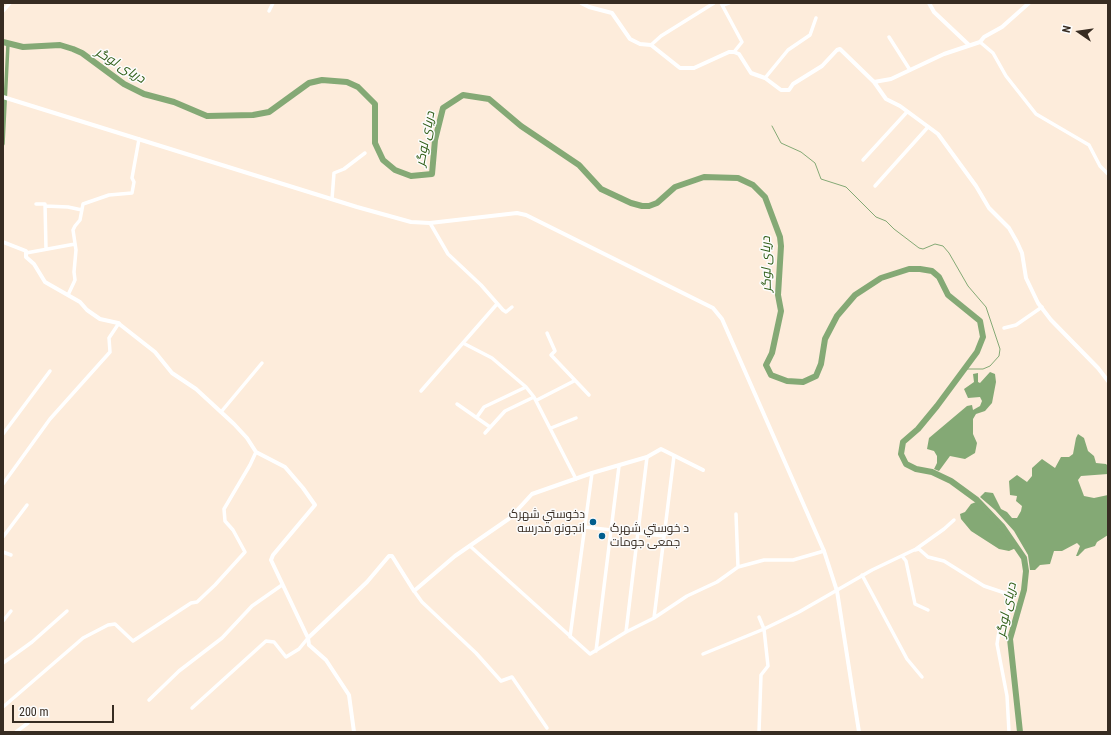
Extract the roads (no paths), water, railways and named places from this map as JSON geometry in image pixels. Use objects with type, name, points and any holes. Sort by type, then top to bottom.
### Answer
[{"type":"street","points":[[3,10],[10,3]]},
{"type":"street","points":[[269,11],[273,3]]},
{"type":"street","points":[[581,3],[592,8],[612,13],[630,39],[640,44],[651,45],[676,65],[684,68],[694,68],[729,52],[734,52],[739,54],[751,73],[765,78],[777,89],[789,90],[793,84],[822,66],[839,49],[874,82],[882,95],[938,134],[976,186],[989,208],[1009,228],[1020,247],[1023,269],[1028,285],[1036,299],[1051,320],[1098,368],[1108,381]]},
{"type":"street","points":[[651,45],[661,36],[714,3]]},
{"type":"street","points":[[729,3],[722,4],[742,42],[734,52]]},
{"type":"street","points":[[929,3],[934,12],[969,45]]},
{"type":"street","points":[[874,82],[891,79],[944,54],[980,42],[984,37],[1002,27],[1029,3]]},
{"type":"street","points":[[765,78],[788,50],[810,35],[816,18]]},
{"type":"street","points":[[890,38],[910,70]]},
{"type":"street","points":[[980,42],[993,52],[1006,76],[1036,114],[1089,145],[1100,166],[1108,174]]},
{"type":"street","points":[[5,98],[26,106],[411,222],[430,223],[517,213],[526,215],[713,308],[722,319],[824,551],[837,591],[859,732]]},
{"type":"street","points":[[863,160],[906,112]]},
{"type":"street","points":[[875,186],[928,127]]},
{"type":"street","points":[[68,295],[75,280],[75,244],[73,230],[80,220],[83,204],[98,198],[132,193],[134,182],[132,178],[139,139]]},
{"type":"street","points":[[332,199],[334,173],[344,169],[365,153]]},
{"type":"street","points":[[36,204],[82,210]]},
{"type":"street","points":[[45,206],[46,249]]},
{"type":"street","points":[[430,223],[448,254],[481,285],[506,312],[512,307]]},
{"type":"street","points":[[3,242],[26,251],[26,258],[34,264],[45,282],[80,302],[87,310],[100,319],[119,323],[155,352],[172,373],[196,389],[247,438],[256,452],[285,467],[315,505],[273,555],[271,560],[308,638],[309,645],[326,660],[349,694],[354,732]]},
{"type":"street","points":[[26,253],[75,244]]},
{"type":"street","points":[[421,391],[497,304]]},
{"type":"street","points":[[1004,328],[1016,325],[1042,307]]},
{"type":"street","points":[[3,484],[23,460],[50,419],[110,352],[109,338],[119,323]]},
{"type":"street","points":[[547,333],[555,351],[551,355],[574,381],[589,395]]},
{"type":"street","points":[[462,343],[492,358],[526,387],[536,398],[576,479]]},
{"type":"street","points":[[220,412],[262,363]]},
{"type":"street","points":[[3,434],[50,371]]},
{"type":"street","points":[[485,433],[505,411],[574,381]]},
{"type":"street","points":[[477,417],[484,407],[526,387]]},
{"type":"street","points":[[457,404],[490,427]]},
{"type":"street","points":[[551,428],[576,418]]},
{"type":"street","points":[[414,591],[455,556],[510,518],[532,494],[592,473],[647,457],[661,449],[703,470]]},
{"type":"street","points":[[3,707],[83,638],[108,625],[115,624],[134,642],[191,604],[197,602],[215,585],[245,552],[233,530],[225,520],[224,509],[256,452]]},
{"type":"street","points":[[654,618],[674,456]]},
{"type":"street","points":[[626,632],[647,457]]},
{"type":"street","points":[[596,651],[619,466]]},
{"type":"street","points":[[570,637],[592,473]]},
{"type":"street","points":[[3,537],[27,505]]},
{"type":"street","points":[[736,514],[738,567]]},
{"type":"street","points":[[703,654],[764,629],[837,591],[862,576],[902,556],[944,529],[954,520]]},
{"type":"street","points":[[585,527],[664,536]]},
{"type":"street","points":[[470,546],[588,654],[654,618],[687,596],[717,582],[738,567],[764,560],[793,560],[824,551]]},
{"type":"street","points":[[910,551],[919,549],[928,557],[944,561],[984,586],[1005,593],[1009,603],[1007,614],[999,631],[997,644],[1007,696],[1009,732]]},
{"type":"street","points":[[3,552],[11,555]]},
{"type":"street","points":[[192,708],[266,641],[270,640],[274,642],[286,657],[299,649],[308,638],[367,582],[389,556],[392,556],[422,602],[476,653],[501,681],[512,677],[547,728]]},
{"type":"street","points":[[902,556],[906,561],[915,604],[928,610]]},
{"type":"street","points":[[862,576],[907,659],[922,677]]},
{"type":"street","points":[[149,700],[179,672],[222,638],[252,606],[282,585]]},
{"type":"street","points":[[3,663],[32,642],[67,611]]},
{"type":"street","points":[[3,621],[12,612]]},
{"type":"street","points":[[759,617],[764,629],[768,666],[761,676],[759,732]]},
{"type":"street","points":[[16,732],[28,723]]},
{"type":"waterway","name":"دریای لوگر","points":[[3,42],[23,47],[60,45],[73,49],[82,53],[124,84],[144,94],[174,102],[207,116],[253,115],[269,112],[309,83],[322,80],[347,82],[358,87],[375,104],[375,143],[383,160],[395,170],[411,176],[432,174],[435,140],[443,108],[463,95],[489,99],[521,126],[579,165],[601,189],[631,203],[649,206],[657,203],[675,187],[704,177],[738,178],[753,185],[765,197],[780,237],[781,246],[778,295],[781,311],[772,353],[766,365],[771,375],[787,381],[803,382],[816,376],[821,364],[825,339],[837,316],[855,295],[881,278],[909,269],[932,271],[939,277],[948,295],[980,321],[983,337],[977,352],[937,406],[918,429],[903,442],[901,454],[906,464],[916,469],[932,472],[951,481],[977,500],[1002,526],[1024,558],[1026,571],[1024,590],[1010,639],[1020,732]]},
{"type":"waterway","points":[[3,144],[8,44]]},
{"type":"waterway","points":[[772,126],[781,143],[801,152],[815,163],[821,179],[846,187],[876,217],[886,221],[919,248],[923,249],[935,244],[943,246],[949,253],[968,286],[986,307],[1000,349],[999,356],[990,366],[983,369],[965,369]]},
{"type":"place","name":"دخوستي شهرک انجونو مدرسه","points":[[593,522]]},
{"type":"place","name":"د خوستي شهرک جمعی جومات","points":[[602,536]]}]
